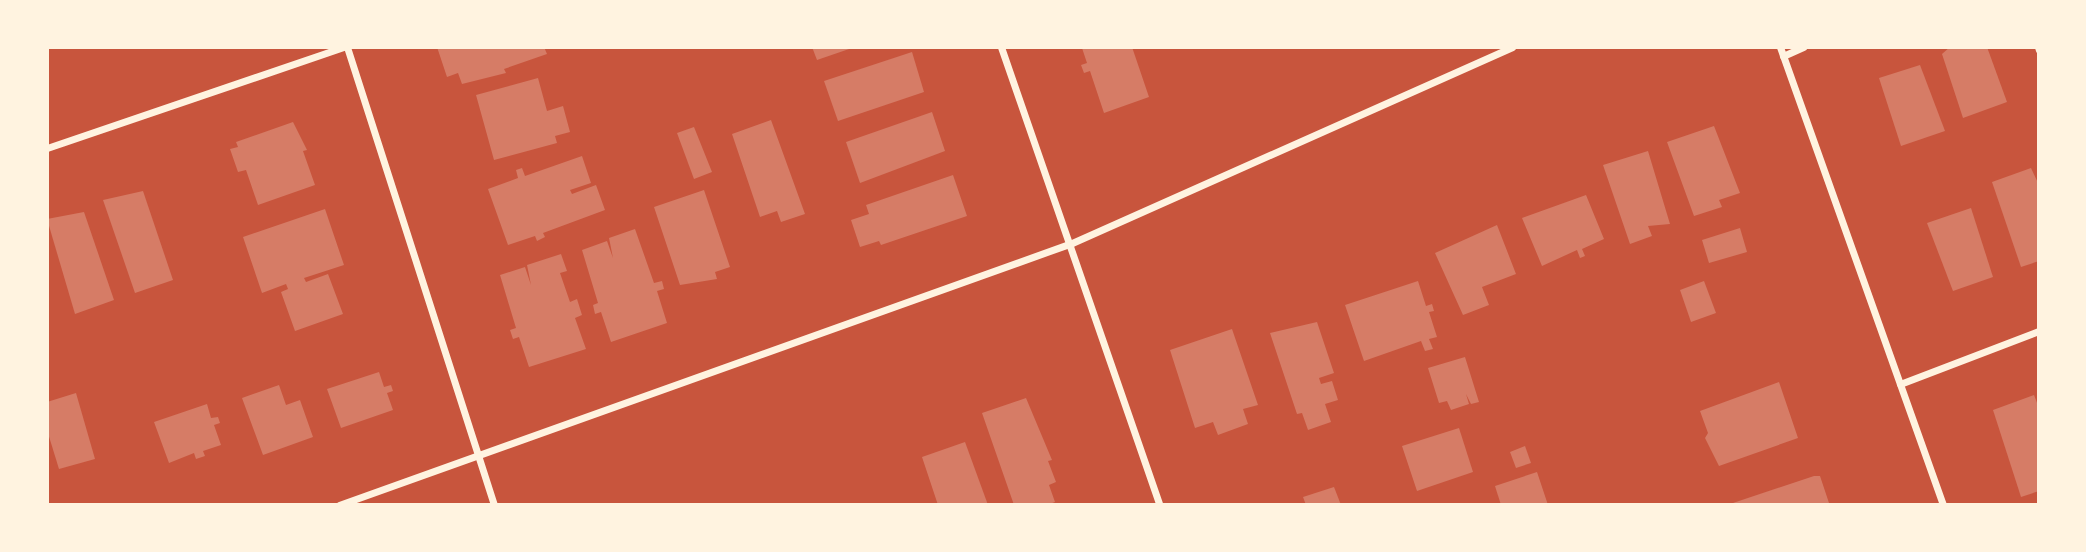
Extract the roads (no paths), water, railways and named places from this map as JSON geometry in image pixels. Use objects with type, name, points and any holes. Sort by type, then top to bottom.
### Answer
[{"type":"street","points":[[47,148],[345,47],[494,505]]},
{"type":"street","points":[[1001,47],[1072,243],[1160,505]]},
{"type":"street","points":[[340,505],[1072,243],[1512,47]]},
{"type":"street","points":[[1780,47],[1943,505]]},
{"type":"street","points":[[1783,56],[1803,47]]},
{"type":"street","points":[[1900,384],[2039,331]]}]
